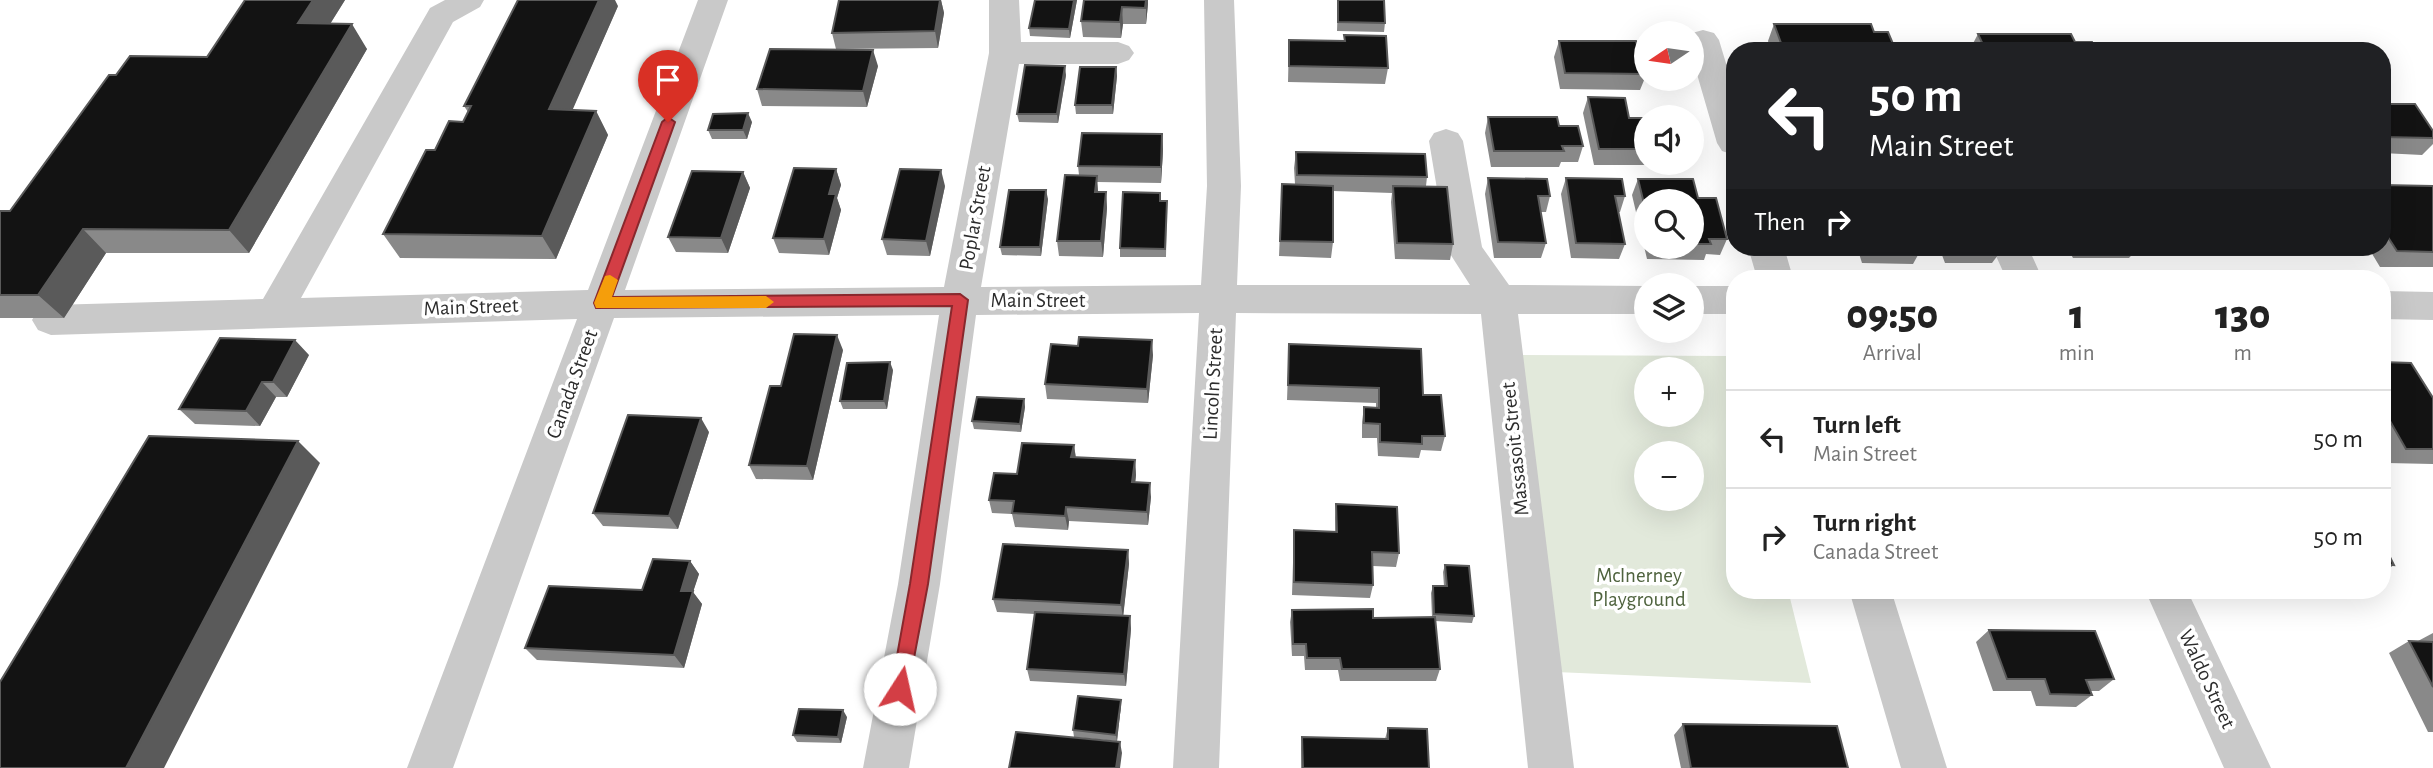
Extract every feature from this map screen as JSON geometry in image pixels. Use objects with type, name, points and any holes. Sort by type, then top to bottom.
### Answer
[{"type":"street","points":[[274,313],[441,15],[469,0]]},
{"type":"street","name":"Canada Street","points":[[430,768],[713,0]]},
{"type":"street","name":"Poplar Street","points":[[886,768],[919,584],[960,300],[1005,53],[1004,0]]},
{"type":"street","name":"Lincoln Street","points":[[1196,768],[1224,186],[1219,0]]},
{"type":"street","points":[[1704,43],[1726,116]]},
{"type":"street","points":[[1005,53],[1118,53]]},
{"type":"street","name":"Massasoit Street","points":[[1446,141],[1465,249],[1498,299],[1550,768]]},
{"type":"street","name":"Main Street","points":[[51,320],[602,303],[1217,299],[1634,300]]},
{"type":"street","points":[[1704,300],[1726,300]]},
{"type":"street","points":[[2391,305],[2433,306]]},
{"type":"street","points":[[1873,599],[1924,768]]},
{"type":"street","name":"Waldo Street","points":[[2170,599],[2248,768]]},
{"type":"green space","name":"McInerney Playground","points":[[1517,355],[1726,356],[1726,599],[1790,599],[1811,683],[1556,672]]},
{"type":"building","points":[[245,0],[313,0],[298,23],[352,24],[229,230],[83,229],[38,295],[0,295],[0,211],[10,211],[109,75],[116,75],[130,56],[207,57]]},
{"type":"building","points":[[518,0],[599,0],[549,109],[596,111],[542,236],[383,234],[426,150],[435,150],[449,121],[463,122],[471,106],[464,106]]},
{"type":"building","points":[[839,0],[940,0],[935,31],[832,33]]},
{"type":"building","points":[[1035,0],[1074,0],[1069,29],[1029,28]]},
{"type":"building","points":[[1084,0],[1146,0],[1145,8],[1122,7],[1120,22],[1081,21]]},
{"type":"building","points":[[1338,0],[1384,0],[1385,23],[1338,22]]},
{"type":"building","points":[[1774,24],[1871,24],[1874,32],[1888,32],[1892,42],[1781,42]]},
{"type":"building","points":[[1978,34],[2071,34],[2075,42],[1982,42]]},
{"type":"building","points":[[1344,35],[1386,36],[1388,68],[1289,66],[1289,40],[1345,41]]},
{"type":"building","points":[[1559,41],[1634,41],[1634,74],[1565,73]]},
{"type":"building","points":[[770,49],[873,50],[863,91],[757,89]]},
{"type":"building","points":[[1025,65],[1065,66],[1057,114],[1017,114]]},
{"type":"building","points":[[1080,67],[1116,67],[1112,105],[1075,105]]},
{"type":"building","points":[[1588,97],[1625,98],[1629,118],[1634,118],[1634,149],[1599,149]]},
{"type":"building","points":[[2391,104],[2415,104],[2433,131],[2433,138],[2391,137]]},
{"type":"building","points":[[748,113],[743,130],[708,130],[713,114]]},
{"type":"building","points":[[1488,117],[1557,117],[1559,126],[1578,126],[1583,146],[1562,146],[1564,151],[1494,151]]},
{"type":"building","points":[[1082,133],[1162,134],[1161,167],[1078,166]]},
{"type":"building","points":[[1296,152],[1425,154],[1427,177],[1297,175]]},
{"type":"building","points":[[794,168],[836,169],[829,194],[836,194],[824,239],[773,238]]},
{"type":"building","points":[[900,169],[941,170],[926,241],[882,239]]},
{"type":"building","points":[[692,171],[743,172],[721,238],[668,237]]},
{"type":"building","points":[[1065,175],[1097,176],[1095,192],[1106,192],[1101,241],[1057,241]]},
{"type":"building","points":[[1488,178],[1547,179],[1550,196],[1538,196],[1546,243],[1498,242]]},
{"type":"building","points":[[1566,178],[1622,179],[1625,196],[1615,196],[1625,244],[1576,243]]},
{"type":"building","points":[[1638,179],[1693,179],[1696,189],[1640,189]]},
{"type":"building","points":[[1282,184],[1333,186],[1333,242],[1280,241]]},
{"type":"building","points":[[2391,185],[2433,186],[2433,252],[2397,251],[2391,242]]},
{"type":"building","points":[[1393,186],[1447,187],[1453,244],[1397,243]]},
{"type":"building","points":[[1009,190],[1046,190],[1040,247],[1000,247]]},
{"type":"building","points":[[1123,192],[1160,193],[1160,201],[1167,201],[1165,249],[1120,248]]},
{"type":"building","points":[[1704,198],[1716,198],[1726,235],[1726,239],[1709,239],[1711,244],[1704,244]]},
{"type":"building","points":[[794,334],[837,335],[807,466],[749,465],[770,386],[781,386]]},
{"type":"building","points":[[1079,337],[1152,340],[1147,389],[1045,384],[1051,344],[1078,346]]},
{"type":"building","points":[[220,338],[295,340],[273,382],[262,382],[246,411],[179,409]]},
{"type":"building","points":[[1289,344],[1421,349],[1423,395],[1441,395],[1445,436],[1422,436],[1422,444],[1380,442],[1380,424],[1364,423],[1364,407],[1379,408],[1379,388],[1288,385]]},
{"type":"building","points":[[890,362],[884,401],[840,401],[847,363]]},
{"type":"building","points":[[2391,362],[2411,363],[2433,398],[2433,449],[2406,449],[2391,423]]},
{"type":"building","points":[[977,397],[1024,399],[1020,424],[972,421]]},
{"type":"building","points":[[628,415],[701,418],[669,516],[593,513]]},
{"type":"building","points":[[149,436],[298,441],[126,768],[0,768],[0,682]]},
{"type":"building","points":[[1022,443],[1074,445],[1071,457],[1135,460],[1132,482],[1150,483],[1147,512],[1066,507],[1065,516],[1012,513],[1014,501],[989,500],[994,473],[1017,474]]},
{"type":"building","points":[[1336,504],[1397,507],[1399,553],[1372,552],[1373,585],[1294,582],[1294,530],[1337,532]]},
{"type":"building","points":[[1003,544],[1128,550],[1121,605],[993,599]]},
{"type":"building","points":[[653,559],[690,561],[681,591],[693,591],[674,655],[525,648],[549,586],[642,590]]},
{"type":"building","points":[[1445,565],[1469,566],[1474,616],[1434,614],[1433,586],[1447,586]]},
{"type":"building","points":[[1373,609],[1373,618],[1435,617],[1440,669],[1342,669],[1340,658],[1307,658],[1306,644],[1293,644],[1292,610]]},
{"type":"building","points":[[1035,612],[1130,616],[1124,674],[1027,669]]},
{"type":"building","points":[[1989,630],[2095,631],[2114,679],[2086,680],[2092,695],[2050,694],[2045,679],[2007,679]]},
{"type":"building","points":[[2409,641],[2433,642],[2433,687]]},
{"type":"building","points":[[1078,696],[1121,700],[1116,735],[1073,730]]},
{"type":"building","points":[[799,709],[843,710],[838,737],[793,735]]},
{"type":"building","points":[[1683,724],[1837,726],[1848,768],[1691,768]]},
{"type":"building","points":[[1388,728],[1427,729],[1429,768],[1303,768],[1302,737],[1388,739]]},
{"type":"building","points":[[1016,732],[1120,742],[1116,768],[1009,768]]},
{"type":"slow traffic","points":[[610,280],[602,303],[766,302]]},
{"type":"route","points":[[668,122],[602,303],[960,300],[919,584],[900,689]]}]
